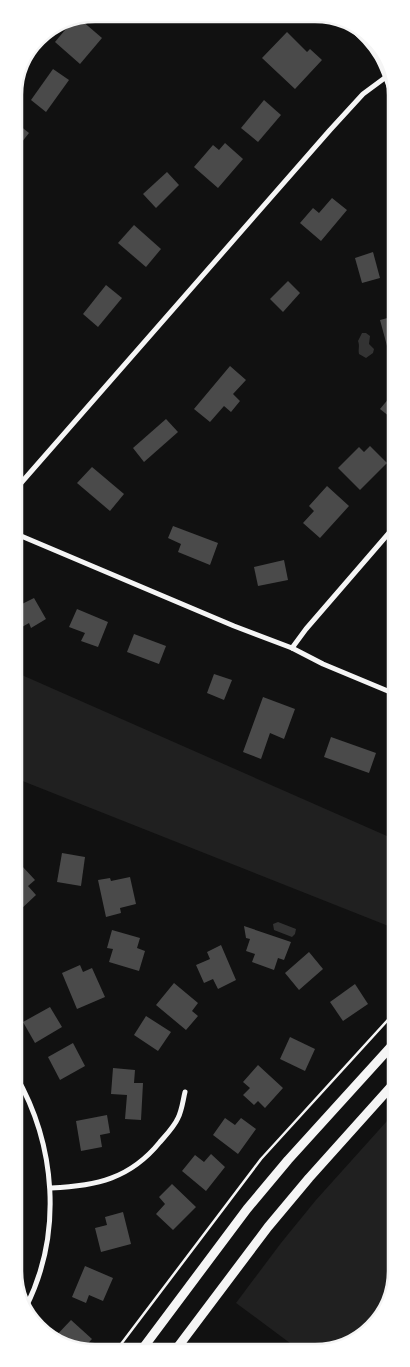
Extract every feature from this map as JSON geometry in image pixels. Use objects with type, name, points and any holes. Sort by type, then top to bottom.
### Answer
[{"type":"main road","points":[[146,1344],[253,1202],[387,1051]]},
{"type":"main road","points":[[180,1344],[268,1227],[387,1091]]},
{"type":"street","points":[[378,59],[384,73]]},
{"type":"street","points":[[23,481],[330,130],[363,94],[385,78]]},
{"type":"street","points":[[292,648],[306,629],[388,535]]},
{"type":"street","points":[[23,538],[234,626],[292,648],[323,664],[387,691]]},
{"type":"street","points":[[22,1087],[38,1122],[51,1188],[50,1220],[45,1253],[39,1276],[29,1301]]},
{"type":"street","points":[[51,1188],[77,1187],[92,1184],[129,1171],[152,1152],[171,1129],[178,1117],[186,1092]]},
{"type":"path","points":[[121,1344],[261,1159],[387,1021]]},
{"type":"shaded area","points":[[362,333],[370,336],[369,344],[374,349],[373,353],[366,358],[359,354],[358,341]]},
{"type":"shaded area","points":[[23,675],[387,836],[387,926],[22,781]]},
{"type":"shaded area","points":[[278,922],[296,929],[295,934],[292,937],[274,930],[273,924]]},
{"type":"shaded area","points":[[387,1121],[387,1276],[382,1299],[369,1320],[351,1335],[329,1343],[291,1344],[236,1303],[316,1200]]},
{"type":"building","points":[[85,23],[102,38],[80,64],[55,42],[66,29]]},
{"type":"building","points":[[287,32],[307,52],[310,49],[322,60],[295,89],[262,58]]},
{"type":"building","points":[[53,69],[69,80],[46,112],[31,100]]},
{"type":"building","points":[[264,100],[281,115],[258,142],[241,128]]},
{"type":"building","points":[[23,128],[29,133],[23,141]]},
{"type":"building","points":[[225,143],[243,159],[218,188],[194,167],[213,145],[219,150]]},
{"type":"building","points":[[167,172],[179,185],[156,208],[143,194]]},
{"type":"building","points":[[332,198],[347,210],[321,241],[300,223],[313,208],[319,213]]},
{"type":"building","points":[[134,225],[161,249],[146,267],[118,243]]},
{"type":"building","points":[[373,252],[380,278],[362,283],[355,258]]},
{"type":"building","points":[[288,281],[300,293],[283,312],[270,299]]},
{"type":"building","points":[[106,285],[122,298],[98,327],[83,314]]},
{"type":"building","points":[[388,318],[388,349],[380,320]]},
{"type":"building","points":[[230,366],[246,380],[233,394],[240,401],[231,412],[224,406],[210,422],[194,409]]},
{"type":"building","points":[[388,400],[388,415],[380,409]]},
{"type":"building","points":[[166,419],[178,432],[144,462],[133,448]]},
{"type":"building","points":[[370,446],[387,463],[360,490],[338,468],[359,447],[364,452]]},
{"type":"building","points":[[92,467],[124,494],[110,511],[77,483]]},
{"type":"building","points":[[327,486],[349,506],[320,538],[303,523],[314,511],[309,506]]},
{"type":"building","points":[[173,526],[218,543],[210,565],[178,552],[181,544],[168,538]]},
{"type":"building","points":[[284,560],[288,580],[258,586],[254,567]]},
{"type":"building","points":[[34,598],[46,619],[31,628],[29,623],[23,627],[23,604]]},
{"type":"building","points":[[77,609],[108,622],[98,647],[81,641],[85,633],[69,627]]},
{"type":"building","points":[[134,634],[166,646],[159,664],[127,652]]},
{"type":"building","points":[[214,674],[232,680],[224,700],[207,693]]},
{"type":"building","points":[[263,697],[295,709],[284,739],[270,733],[261,759],[243,752]]},
{"type":"building","points":[[331,737],[376,753],[369,773],[324,757]]},
{"type":"building","points":[[62,853],[85,857],[81,886],[57,882]]},
{"type":"building","points":[[22,866],[35,880],[28,886],[36,895],[22,908]]},
{"type":"building","points":[[130,877],[136,904],[120,908],[121,913],[106,917],[98,880],[110,878],[111,881]]},
{"type":"building","points":[[244,926],[291,942],[284,960],[278,958],[274,970],[252,962],[255,954],[246,951],[250,939],[246,938]]},
{"type":"building","points":[[112,930],[140,938],[137,948],[145,951],[139,971],[109,962],[113,949],[107,948]]},
{"type":"building","points":[[221,945],[236,980],[218,989],[213,979],[204,983],[196,965],[210,959],[207,952]]},
{"type":"building","points":[[309,952],[323,969],[299,990],[285,973]]},
{"type":"building","points":[[80,965],[83,972],[92,968],[105,997],[77,1009],[62,973]]},
{"type":"building","points":[[174,983],[198,1003],[192,1011],[198,1016],[186,1030],[156,1005]]},
{"type":"building","points":[[355,984],[368,1004],[343,1021],[330,1002]]},
{"type":"building","points":[[50,1007],[62,1027],[35,1043],[23,1022]]},
{"type":"building","points":[[146,1016],[171,1032],[158,1051],[134,1035]]},
{"type":"building","points":[[290,1037],[315,1049],[305,1071],[280,1059]]},
{"type":"building","points":[[73,1043],[85,1066],[60,1080],[48,1057]]},
{"type":"building","points":[[258,1065],[283,1088],[265,1108],[258,1101],[254,1105],[243,1095],[250,1088],[243,1082]]},
{"type":"building","points":[[113,1068],[135,1070],[134,1083],[143,1083],[141,1120],[125,1119],[127,1095],[111,1094]]},
{"type":"building","points":[[107,1115],[110,1133],[100,1135],[102,1147],[81,1151],[76,1121]]},
{"type":"building","points":[[225,1118],[235,1125],[241,1118],[256,1129],[238,1154],[213,1135]]},
{"type":"building","points":[[211,1154],[225,1167],[206,1191],[182,1171],[195,1155],[204,1162]]},
{"type":"building","points":[[172,1184],[196,1207],[173,1230],[156,1214],[165,1204],[159,1197]]},
{"type":"building","points":[[123,1212],[131,1244],[101,1252],[95,1228],[107,1225],[105,1217]]},
{"type":"building","points":[[85,1266],[113,1278],[103,1301],[89,1295],[86,1303],[72,1297]]},
{"type":"building","points":[[71,1320],[92,1339],[88,1343],[81,1343],[58,1334]]}]
